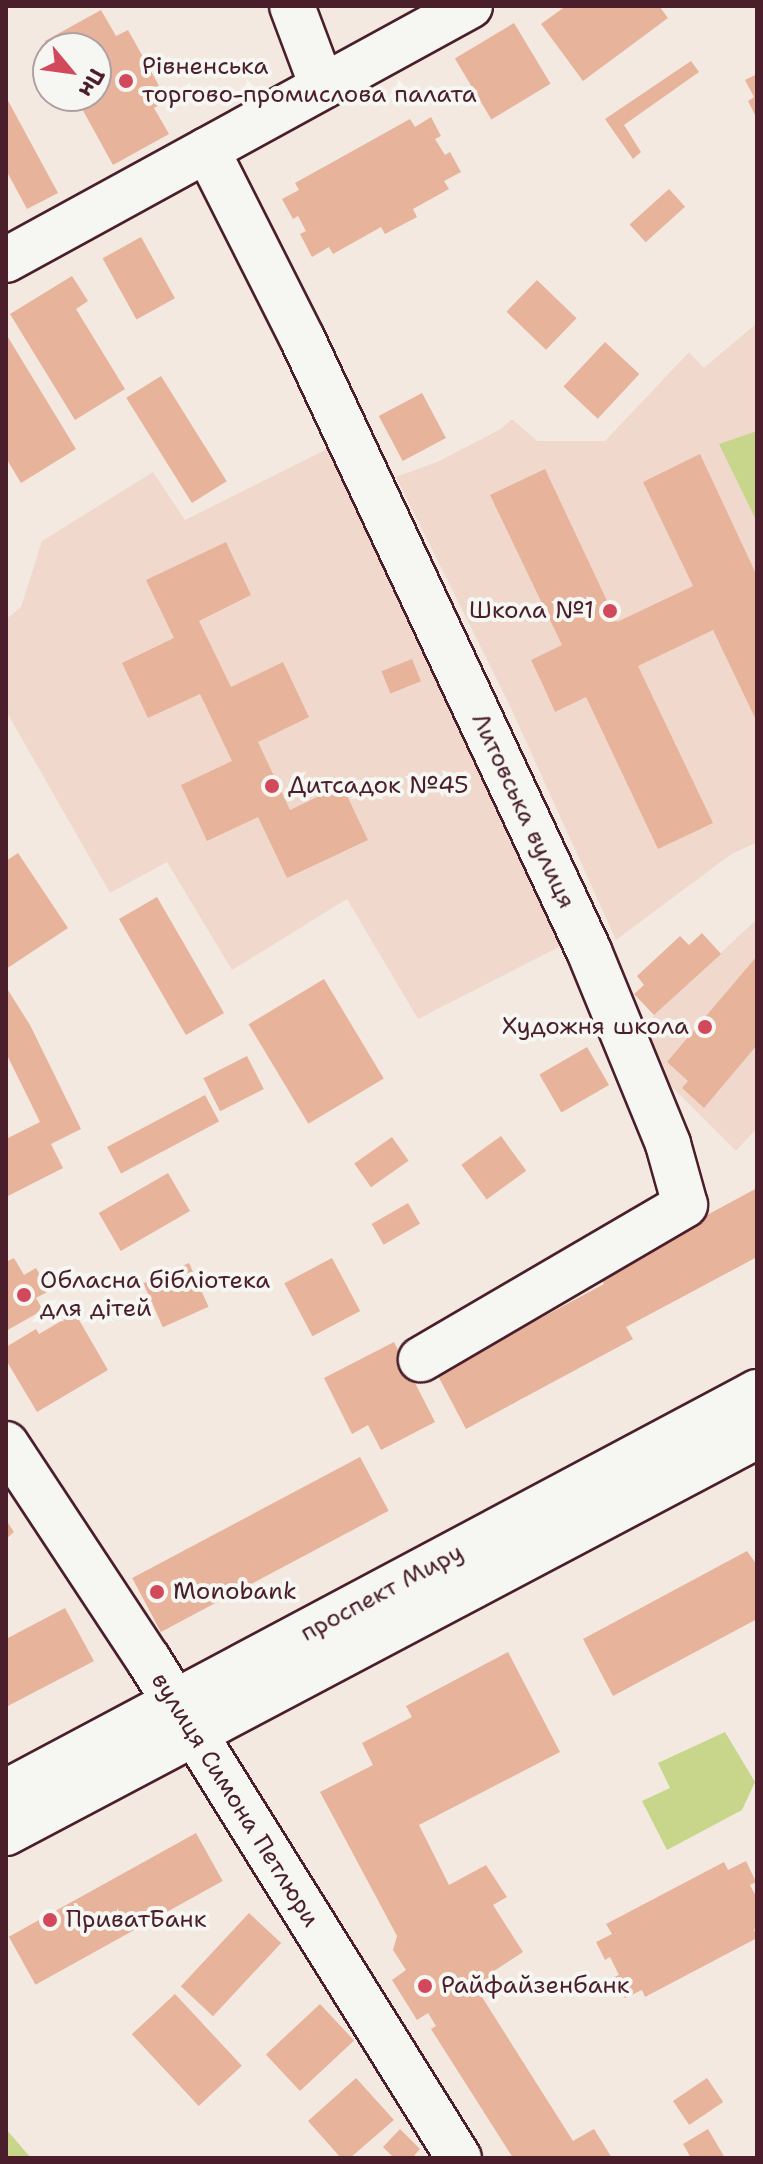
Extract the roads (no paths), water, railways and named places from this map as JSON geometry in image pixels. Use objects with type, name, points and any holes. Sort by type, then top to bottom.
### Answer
[{"type":"street","points":[[292,6],[322,86]]},
{"type":"street","points":[[6,260],[470,6]]},
{"type":"street","name":"Литовська вулиця","points":[[207,150],[302,338],[589,951],[668,1144],[685,1205],[421,1359]]},
{"type":"street","name":"проспект Миру","points":[[6,1833],[183,1719],[757,1392]]},
{"type":"street","name":"проспект Миру","points":[[6,1792],[183,1719],[757,1436]]},
{"type":"street","name":"вулиця Симона Петлюри","points":[[6,1444],[459,2158]]},
{"type":"place","name":"Рівненська торгово-промислова палата","points":[[126,81]]},
{"type":"place","name":"Школа №1","points":[[610,611]]},
{"type":"place","name":"Дитсадок №45","points":[[272,786]]},
{"type":"place","name":"Художня школа","points":[[705,1027]]},
{"type":"place","name":"Обласна бібліотека для дітей","points":[[24,1295]]},
{"type":"place","name":"Monobank","points":[[157,1592]]},
{"type":"place","name":"ПриватБанк","points":[[50,1920]]},
{"type":"place","name":"Райфайзенбанк","points":[[425,1986]]}]
